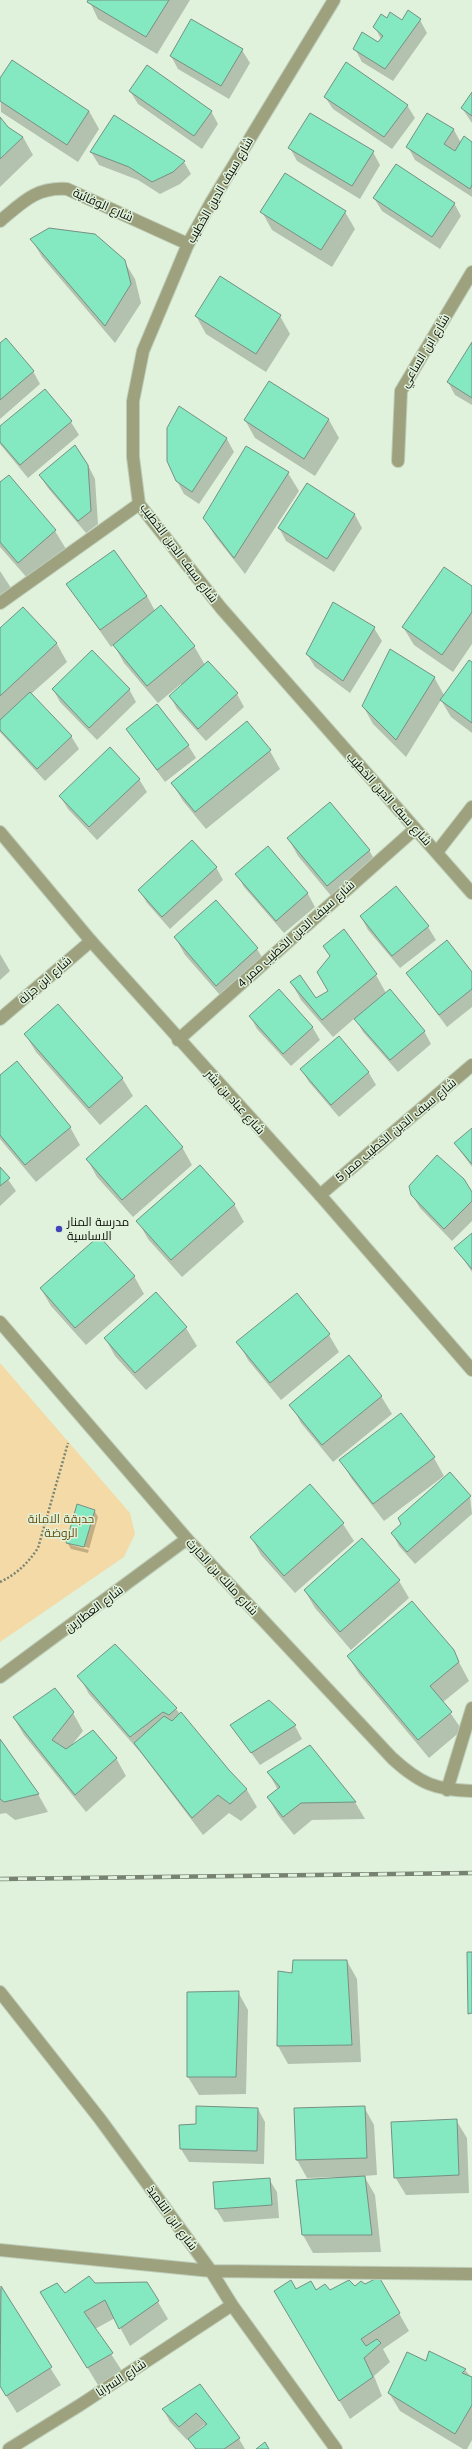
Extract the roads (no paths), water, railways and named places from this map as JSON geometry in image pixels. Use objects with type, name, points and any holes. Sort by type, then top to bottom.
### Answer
[{"type":"street","name":"شارع سيف الدين الخطيب","points":[[334,0],[212,201],[188,244],[144,351],[133,401],[133,457],[139,504],[221,608],[472,893]]},
{"type":"street","name":"شارع الوفائية","points":[[0,221],[35,193],[52,188],[67,189],[188,244]]},
{"type":"street","name":"شارع ابن الساعي","points":[[398,461],[401,391],[472,272]]},
{"type":"street","points":[[0,603],[139,504]]},
{"type":"street","points":[[437,852],[472,807]]},
{"type":"street","name":"شارع سيف الدين الخطيب ممر 4","points":[[178,1040],[415,828]]},
{"type":"street","name":"شارع عباد بن بشر","points":[[0,832],[91,941],[178,1040],[320,1195],[472,1370]]},
{"type":"street","name":"شارع ابن جزلة","points":[[0,1019],[91,941]]},
{"type":"street","name":"شارع سيف الدين الخطيب ممر 5","points":[[320,1195],[472,1065]]},
{"type":"street","name":"شارع مالك بن الحارث","points":[[0,1322],[187,1539],[392,1758],[424,1784],[447,1790],[472,1791]]},
{"type":"street","name":"شارع العطارين","points":[[0,1677],[187,1539]]},
{"type":"street","points":[[447,1790],[472,1708]]},
{"type":"street","name":"شارع ابن التلميذ","points":[[0,1992],[100,2119],[211,2270],[232,2305],[336,2449]]},
{"type":"street","points":[[0,2250],[211,2270],[472,2274]]},
{"type":"street","name":"شارع السرايا","points":[[9,2449],[80,2405],[232,2305]]},
{"type":"railway","points":[[0,1879],[472,1873]]},
{"type":"place","name":"مدرسة المنار الاساسية","points":[[59,1229]]},
{"type":"park label","name":"حدبقة الامانة الروضة","points":[[61,1526]]}]
